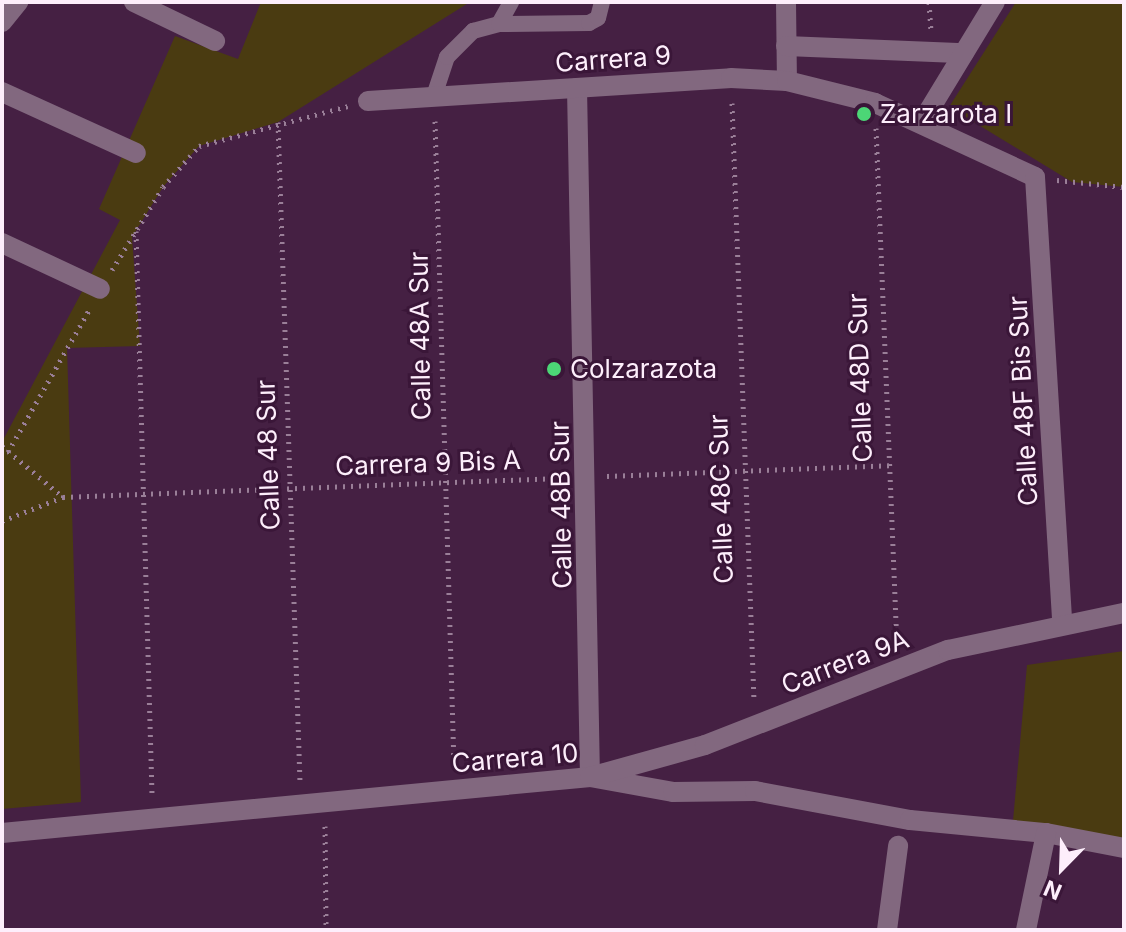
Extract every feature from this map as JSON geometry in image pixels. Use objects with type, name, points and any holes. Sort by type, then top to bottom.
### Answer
[{"type":"street","points":[[2,22],[18,2]]},
{"type":"street","points":[[134,2],[215,41]]},
{"type":"street","points":[[786,2],[787,81]]},
{"type":"street","points":[[922,122],[995,2]]},
{"type":"street","points":[[786,46],[964,53]]},
{"type":"street","name":"Carrera 9","points":[[368,101],[731,78],[787,81],[875,103],[922,122],[1035,177]]},
{"type":"street","name":"Calle 48B Sur","points":[[577,88],[587,477],[590,777]]},
{"type":"street","points":[[2,92],[136,153]]},
{"type":"street","name":"Calle 48F Bis Sur","points":[[1035,177],[1062,623]]},
{"type":"street","points":[[2,243],[100,289]]},
{"type":"street","name":"Carrera 9A","points":[[590,777],[660,760],[948,650],[1062,623],[1124,613]]},
{"type":"street","name":"Carrera 10","points":[[2,833],[590,777],[673,792],[755,791],[910,820],[1046,833],[1124,848]]},
{"type":"street","points":[[1026,930],[1046,833]]},
{"type":"street","points":[[887,930],[898,846]]},
{"type":"lane","points":[[499,24],[511,2]]},
{"type":"lane","points":[[434,96],[457,42],[499,24],[589,23],[598,18],[602,2]]},
{"type":"path","name":"Calle 48C Sur","points":[[731,78],[755,726]]},
{"type":"path","name":"Calle 48A Sur","points":[[434,96],[454,768]]},
{"type":"path","points":[[8,452],[100,289],[163,187],[199,146],[278,122],[368,101]]},
{"type":"path","name":"Calle 48D Sur","points":[[875,103],[898,651]]},
{"type":"path","name":"Calle 48 Sur","points":[[278,122],[301,787]]},
{"type":"path","points":[[1035,177],[1124,187]]},
{"type":"path","points":[[136,231],[153,818]]},
{"type":"path","points":[[2,446],[63,497]]},
{"type":"path","name":"Carrera 9 Bis A","points":[[2,521],[63,497],[890,465]]},
{"type":"path","points":[[325,801],[326,930]]},
{"type":"shaded area","points":[[261,2],[470,2],[278,122],[199,146],[163,187],[132,237],[140,346],[67,348],[81,802],[2,809],[2,442],[120,220],[99,209],[175,36],[238,59]]},
{"type":"shaded area","points":[[1016,2],[1124,2],[1124,187],[1072,182],[949,107]]},
{"type":"shaded area","points":[[1124,651],[1124,840],[1013,821],[1027,665]]},
{"type":"place","name":"Zarzarota I","points":[[864,114]]},
{"type":"place","name":"Colzarazota","points":[[554,369]]}]
